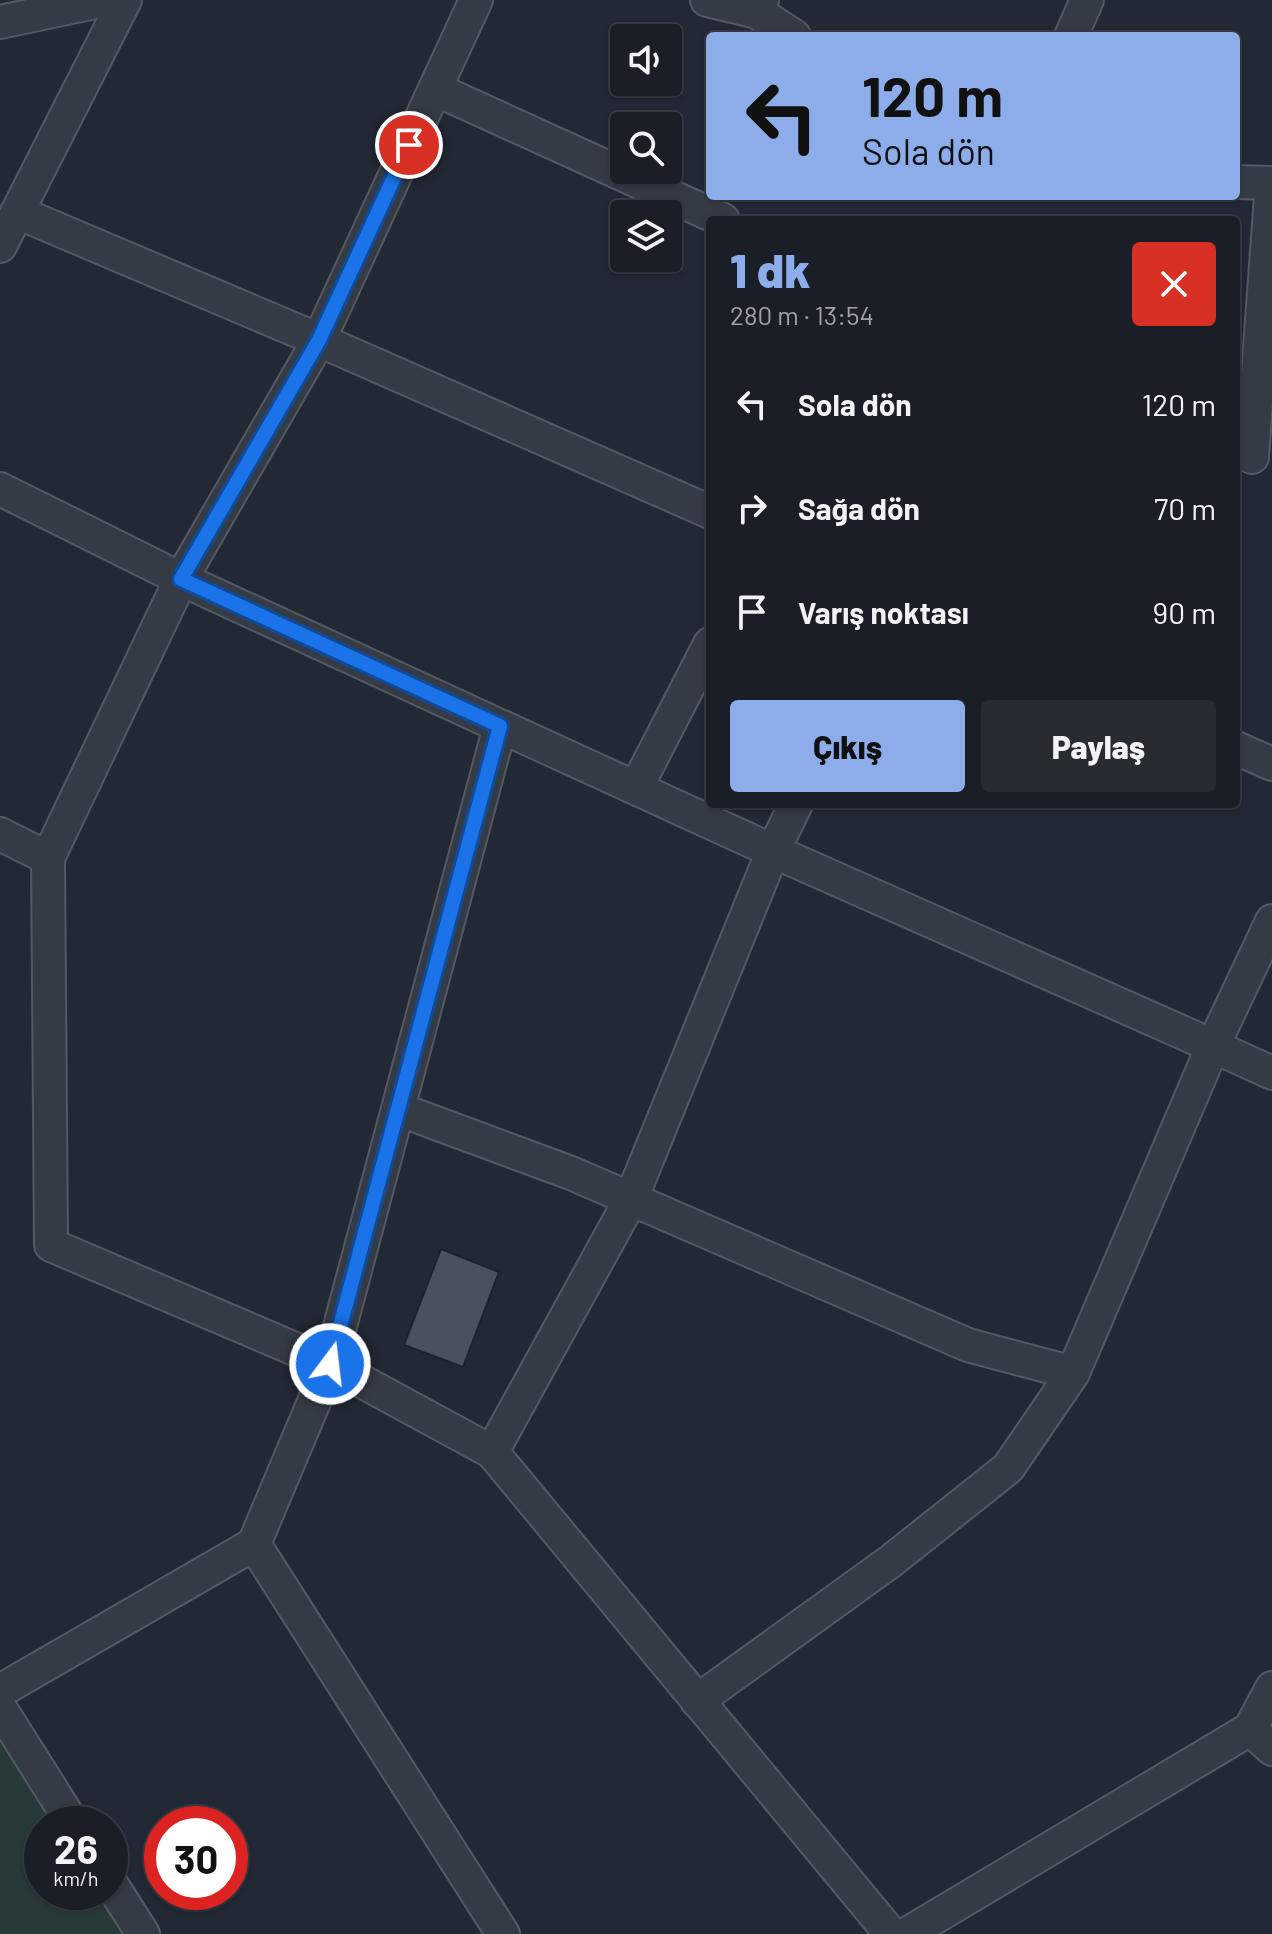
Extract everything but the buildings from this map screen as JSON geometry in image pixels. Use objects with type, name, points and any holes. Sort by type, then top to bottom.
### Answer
[{"type":"street","points":[[0,22],[105,0]]},
{"type":"street","points":[[0,246],[125,0]]},
{"type":"street","points":[[476,0],[319,340],[181,579],[48,858],[51,1245],[330,1364],[492,1452],[891,1934]]},
{"type":"street","points":[[707,0],[759,6],[789,32]]},
{"type":"street","points":[[1073,32],[1087,0]]},
{"type":"street","points":[[435,89],[714,216]]},
{"type":"street","points":[[1240,182],[1272,183],[1253,457]]},
{"type":"street","points":[[17,212],[319,340],[706,510]]},
{"type":"street","points":[[0,489],[181,579],[500,726],[1272,1073]]},
{"type":"street","points":[[636,788],[706,652]]},
{"type":"street","points":[[0,1691],[254,1544],[330,1364],[500,726]]},
{"type":"street","points":[[1240,750],[1272,764]]},
{"type":"street","points":[[492,1452],[631,1199],[773,851],[794,808]]},
{"type":"street","points":[[0,834],[48,858]]},
{"type":"street","points":[[697,1701],[891,1561],[1008,1468],[1073,1373],[1213,1046],[1272,921]]},
{"type":"street","points":[[398,1109],[631,1199],[968,1345],[1073,1373]]},
{"type":"street","points":[[254,1544],[503,1934]]},
{"type":"street","points":[[907,1934],[1261,1739],[1272,1688]]},
{"type":"street","points":[[0,1708],[62,1806]]},
{"type":"street","points":[[128,1910],[143,1934]]},
{"type":"shaded area","points":[[0,1708],[62,1806],[24,1806],[24,1910],[124,1910],[143,1934],[0,1934]]},
{"type":"route","points":[[330,1364],[500,726],[181,579],[319,340],[409,145]]}]
